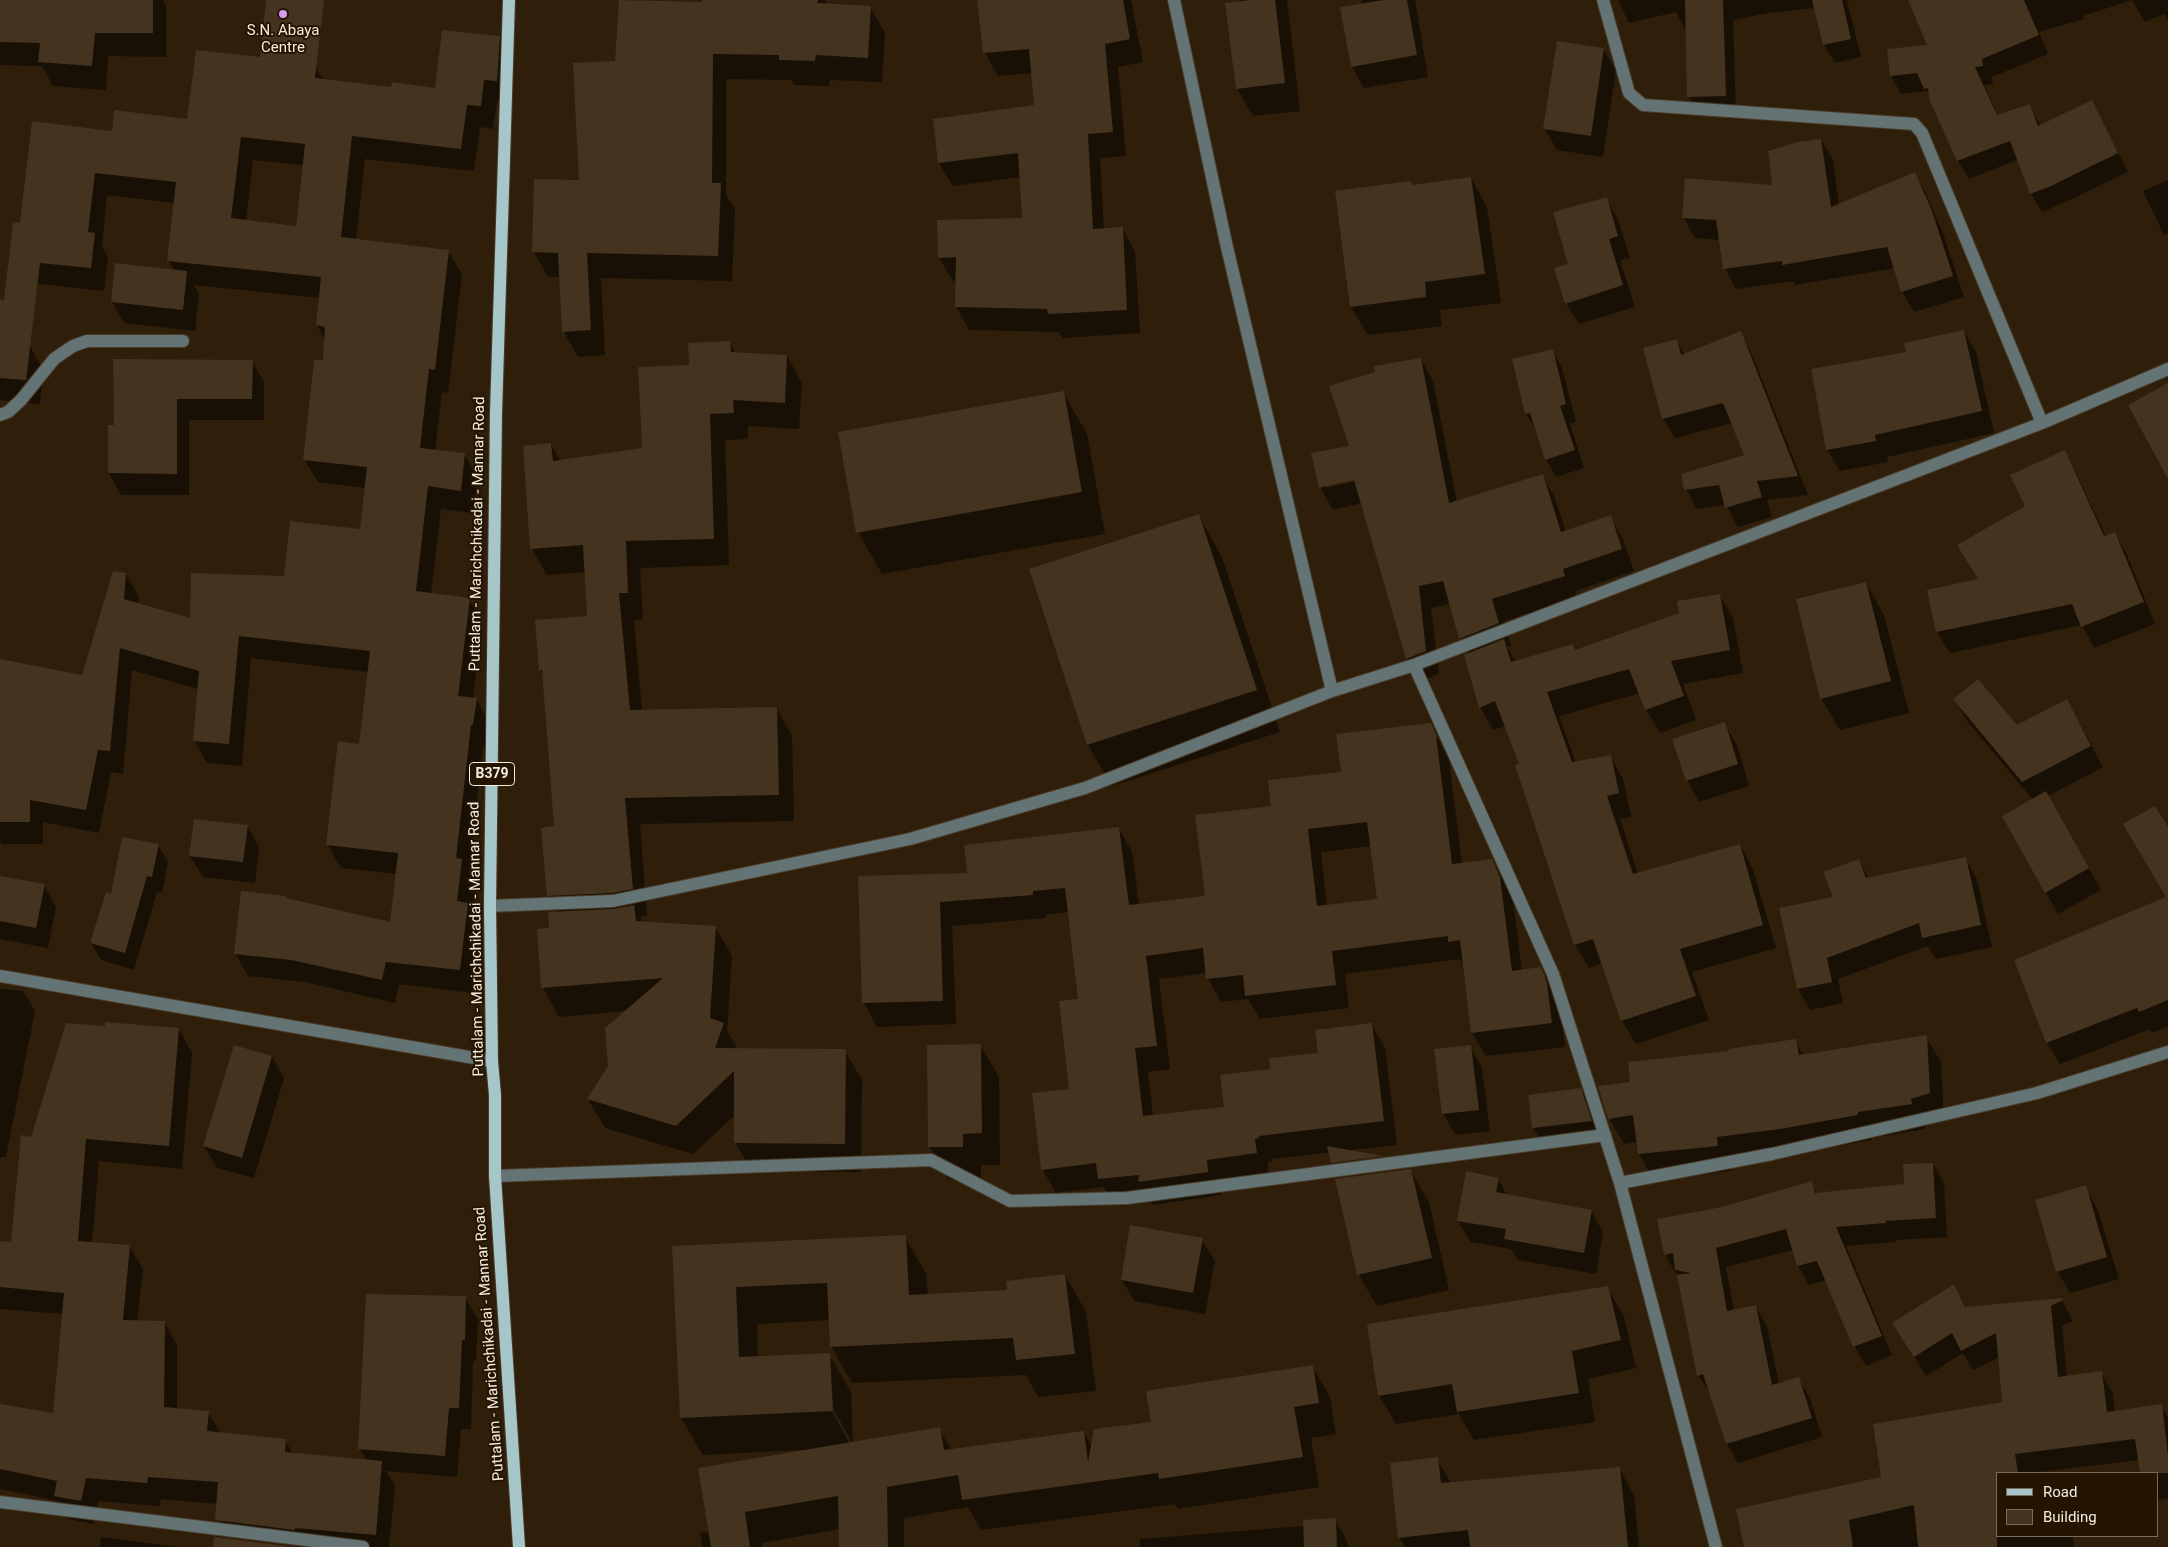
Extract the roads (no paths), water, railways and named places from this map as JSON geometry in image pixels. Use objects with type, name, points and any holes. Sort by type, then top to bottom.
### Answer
[{"type":"main road","name":"Puttalam - Marichchikadai - Mannar Road","points":[[509,0],[496,413],[490,906],[495,1176],[519,1547]]},
{"type":"street","points":[[1174,0],[1226,243],[1332,691]]},
{"type":"street","points":[[1603,0],[1629,93],[1643,105],[1914,124],[1922,133],[2042,424]]},
{"type":"street","points":[[0,415],[8,412],[21,400],[54,359],[87,340],[182,341]]},
{"type":"street","points":[[490,906],[613,901],[910,839],[1084,788],[1332,691],[1414,665],[2042,424],[2168,369]]},
{"type":"street","points":[[1414,665],[1553,974],[1620,1183],[1716,1547]]},
{"type":"street","points":[[0,976],[492,1061]]},
{"type":"street","points":[[1620,1183],[1772,1154],[2038,1093],[2168,1052]]},
{"type":"street","points":[[495,1176],[931,1160],[1010,1201],[1127,1198],[1605,1135]]},
{"type":"street","points":[[0,1502],[363,1547]]},
{"type":"place","name":"S.N. Abaya Centre","points":[[283,14]]}]
